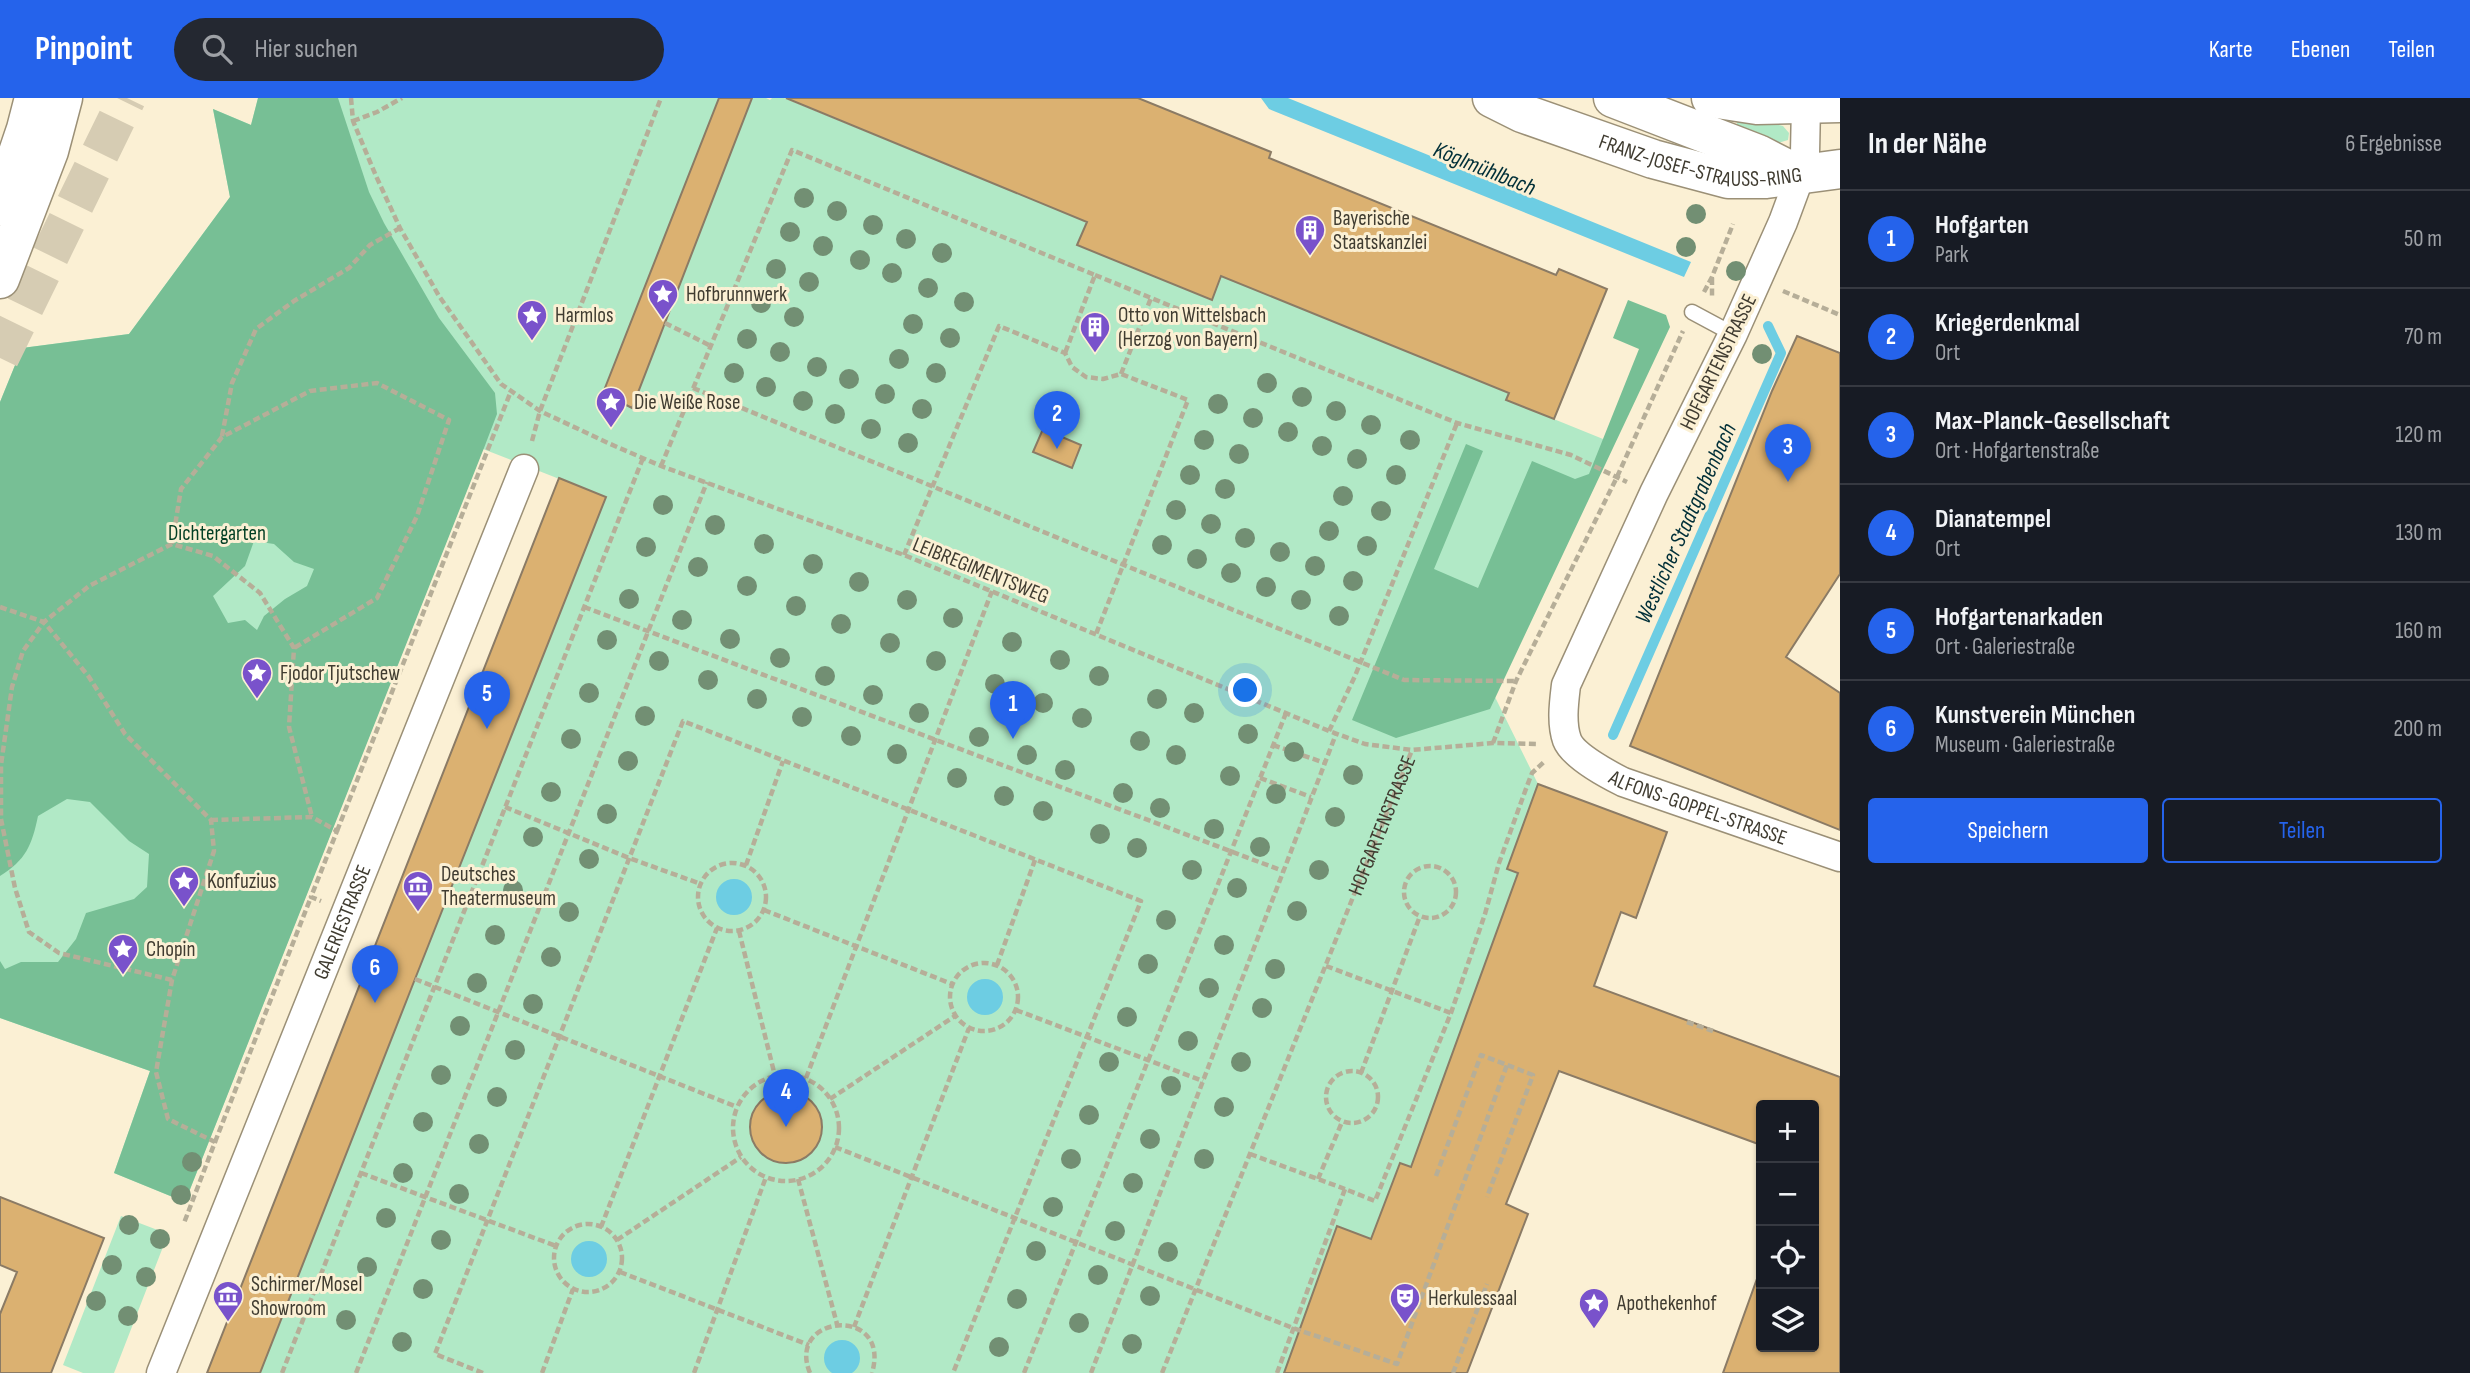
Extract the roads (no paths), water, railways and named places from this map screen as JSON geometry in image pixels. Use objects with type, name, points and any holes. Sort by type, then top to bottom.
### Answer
[{"type":"main road","points":[[0,206],[34,98]]},
{"type":"main road","points":[[0,279],[49,151],[63,98]]},
{"type":"main road","name":"FRANZ-JOSEF-STRAUSS-RING","points":[[1492,98],[1522,113],[1698,172],[1728,179],[1800,176]]},
{"type":"main road","name":"FRANZ-JOSEF-STRAUSS-RING","points":[[1613,98],[1758,154],[1800,176]]},
{"type":"main road","points":[[1711,98],[1823,104]]},
{"type":"main road","points":[[1800,176],[1840,169]]},
{"type":"street","name":"HOFGARTENSTRASSE","points":[[1567,742],[1563,714],[1566,685],[1654,493],[1758,282],[1800,176],[1805,153],[1823,104]]},
{"type":"street","name":"GALERIESTRASSE","points":[[162,1373],[524,469]]},
{"type":"street","name":"ALFONS-GOPPEL-STRASSE","points":[[1567,742],[1594,768],[1623,782],[1840,857]]},
{"type":"lane","points":[[1692,312],[1733,334]]},
{"type":"water","points":[[1261,98],[1288,98],[1691,262],[1684,277],[1269,109]]},
{"type":"water","points":[[734,879],[747,884],[752,897],[747,910],[734,915],[721,910],[716,897],[721,884]]},
{"type":"water","points":[[985,979],[998,984],[1003,997],[998,1010],[985,1015],[972,1010],[967,997],[972,984]]},
{"type":"water","points":[[589,1241],[602,1246],[607,1259],[602,1272],[589,1277],[576,1272],[571,1259],[576,1246]]},
{"type":"water","points":[[842,1340],[855,1345],[860,1358],[855,1371],[835,1374],[829,1371],[824,1358],[829,1345]]},
{"type":"waterway","name":"Westlicher Stadtgrabenbach","points":[[1613,735],[1781,353],[1768,326]]},
{"type":"tunnel","points":[[0,358],[127,98]]},
{"type":"place","name":"Bayerische Staatskanzlei","points":[[1310,257]]},
{"type":"place","name":"Hofbrunnwerk","points":[[663,321]]},
{"type":"place","name":"Harmlos","points":[[532,342]]},
{"type":"place","name":"Otto von Wittelsbach (Herzog von Bayern)","points":[[1095,354]]},
{"type":"place","name":"Die Weiße Rose","points":[[611,429]]},
{"type":"place","name":"Kriegerdenkmal","points":[[1057,449]]},
{"type":"place","name":"Max-Planck-Gesellschaft","points":[[1788,482]]},
{"type":"place","name":"Fjodor Tjutschew","points":[[257,700]]},
{"type":"place","name":"Hofgartenarkaden","points":[[487,729]]},
{"type":"place","name":"Hofgarten","points":[[1013,739]]},
{"type":"place","name":"Konfuzius","points":[[184,908]]},
{"type":"place","name":"Deutsches Theatermuseum","points":[[418,913]]},
{"type":"place","name":"Chopin","points":[[123,976]]},
{"type":"place","name":"Kunstverein München","points":[[375,1003]]},
{"type":"place","name":"Dianatempel","points":[[786,1127]]},
{"type":"place","name":"Schirmer/Mosel Showroom","points":[[228,1323]]},
{"type":"place","name":"Herkulessaal","points":[[1405,1325]]},
{"type":"place","name":"Apothekenhof","points":[[1594,1330]]},
{"type":"water label","name":"Köglmühlbach","points":[[1485,168]]},
{"type":"park label","name":"Dichtergarten","points":[[217,533]]}]
